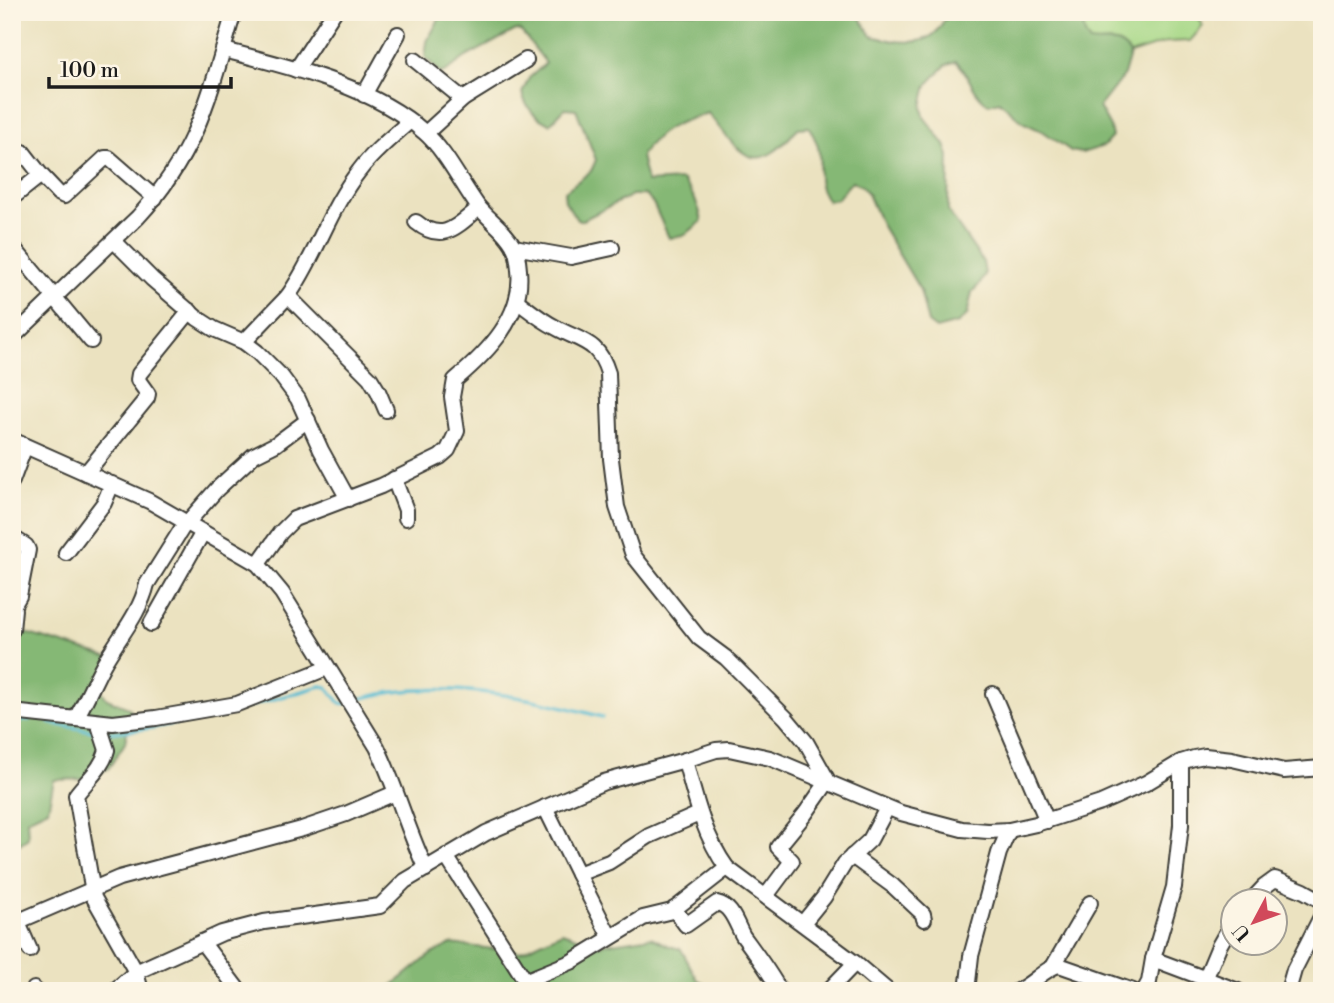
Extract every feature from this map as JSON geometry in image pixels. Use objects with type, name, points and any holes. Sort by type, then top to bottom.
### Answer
[{"type":"street","points":[[12,338],[56,298],[155,198],[194,136],[209,99],[234,12]]},
{"type":"street","points":[[296,70],[334,12]]},
{"type":"street","points":[[365,95],[398,34]]},
{"type":"street","points":[[224,50],[296,70],[380,101],[426,133],[479,208],[514,247],[520,283],[517,301],[502,330],[471,367],[454,380],[452,397],[457,430],[448,450],[426,465],[294,519],[280,533],[258,564]]},
{"type":"street","points":[[415,60],[463,99]]},
{"type":"street","points":[[426,133],[463,99],[526,60]]},
{"type":"street","points":[[244,342],[288,296],[357,173],[410,121]]},
{"type":"street","points":[[23,152],[58,194],[64,196],[101,159],[109,158],[155,198]]},
{"type":"street","points":[[12,198],[41,175]]},
{"type":"street","points":[[416,222],[427,231],[446,232],[479,208]]},
{"type":"street","points":[[114,241],[190,312],[214,329],[244,342],[281,376],[298,399],[321,450],[348,499]]},
{"type":"street","points":[[12,246],[91,341]]},
{"type":"street","points":[[514,247],[571,257],[612,248]]},
{"type":"street","points":[[288,296],[370,377],[386,410]]},
{"type":"street","points":[[517,301],[557,329],[585,340],[604,362],[608,373],[611,459],[617,507],[633,555],[699,638],[726,659],[786,718],[806,742],[828,781]]},
{"type":"street","points":[[86,473],[147,398],[148,394],[138,380],[139,374],[190,312]]},
{"type":"street","points":[[76,718],[104,664],[132,621],[147,584],[187,522],[245,462],[292,434],[308,420]]},
{"type":"street","points":[[12,481],[18,443],[112,484],[187,522],[258,564],[282,593],[377,747],[426,869]]},
{"type":"street","points":[[394,479],[406,510],[406,519]]},
{"type":"street","points":[[66,553],[104,503],[112,484]]},
{"type":"street","points":[[151,624],[203,532]]},
{"type":"street","points":[[12,537],[26,546],[28,551],[28,560],[13,609],[12,630]]},
{"type":"street","points":[[12,712],[113,723],[156,718],[237,704],[327,668]]},
{"type":"street","points":[[993,694],[1047,821]]},
{"type":"street","points":[[98,722],[107,750],[99,769],[76,795],[97,906],[136,972],[141,991]]},
{"type":"street","points":[[114,991],[136,972],[244,926],[385,904],[398,886],[486,833],[604,782],[716,750],[729,749],[770,758],[887,808],[962,829],[1009,830],[1047,821],[1101,803],[1146,783],[1181,762],[1205,756],[1284,771],[1322,768]]},
{"type":"street","points":[[685,760],[699,814],[718,856],[727,868],[855,962],[888,991]]},
{"type":"street","points":[[1144,991],[1149,982],[1174,887],[1181,825],[1181,762]]},
{"type":"street","points":[[766,896],[792,861],[778,848],[828,781]]},
{"type":"street","points":[[30,950],[14,918],[142,870],[302,829],[395,793]]},
{"type":"street","points":[[545,807],[610,937]]},
{"type":"street","points":[[803,923],[852,856],[870,841],[887,808]]},
{"type":"street","points":[[578,874],[609,862],[649,836],[699,814]]},
{"type":"street","points":[[967,991],[971,956],[999,853],[1009,830]]},
{"type":"street","points":[[446,856],[530,985],[643,918],[674,909],[727,868]]},
{"type":"street","points":[[852,856],[893,886],[923,914],[924,919]]},
{"type":"street","points":[[1263,888],[1275,879],[1322,901]]},
{"type":"street","points":[[674,909],[688,925],[717,903],[724,906],[736,920],[744,937],[758,954],[780,991]]},
{"type":"street","points":[[1017,991],[1031,984],[1054,965],[1090,903]]},
{"type":"street","points":[[1288,991],[1294,970],[1322,915]]},
{"type":"street","points":[[202,942],[234,989]]},
{"type":"street","points":[[1206,977],[1218,948]]},
{"type":"street","points":[[1153,959],[1238,991]]},
{"type":"street","points":[[828,991],[855,962]]},
{"type":"street","points":[[1054,965],[1077,969],[1133,991]]},
{"type":"green space","points":[[443,12],[856,12],[872,36],[906,42],[931,36],[950,12],[1090,12],[1084,27],[1090,42],[1116,43],[1130,54],[1124,75],[1099,107],[1110,127],[1112,137],[1104,146],[1082,153],[1071,151],[1044,132],[1024,123],[999,101],[989,104],[983,100],[956,61],[946,65],[927,85],[922,106],[924,117],[945,145],[949,156],[948,211],[983,262],[985,274],[972,292],[967,315],[958,323],[936,329],[928,323],[920,290],[862,186],[852,181],[837,199],[828,201],[820,186],[818,147],[809,127],[798,128],[771,154],[760,157],[750,156],[740,150],[708,113],[678,123],[654,139],[641,156],[647,182],[682,180],[699,210],[702,221],[685,235],[669,238],[653,203],[645,195],[632,195],[583,220],[577,220],[565,201],[564,192],[591,171],[596,160],[576,109],[565,108],[550,124],[536,116],[529,108],[522,93],[529,78],[546,63],[521,31],[516,30],[440,73],[425,57],[427,41]]},
{"type":"green space","points":[[1090,12],[1196,12],[1203,26],[1190,41],[1167,42],[1130,54],[1116,43],[1090,43],[1083,34],[1082,23]]},
{"type":"green space","points":[[12,629],[114,659],[99,687],[107,699],[131,709],[125,743],[108,769],[83,779],[54,780],[48,809],[27,819],[28,838],[12,849]]},
{"type":"green space","points":[[562,932],[599,945],[651,937],[681,949],[697,979],[715,991],[387,990],[430,955],[451,944],[520,952]]},
{"type":"waterway","points":[[249,706],[321,686],[327,687],[341,704],[346,703]]},
{"type":"waterway","points":[[353,701],[414,690],[478,692],[542,702],[602,717]]},
{"type":"waterway","points":[[105,733],[152,728],[197,718]]},
{"type":"waterway","points":[[12,722],[29,720]]},
{"type":"waterway","points":[[50,723],[97,732]]}]
